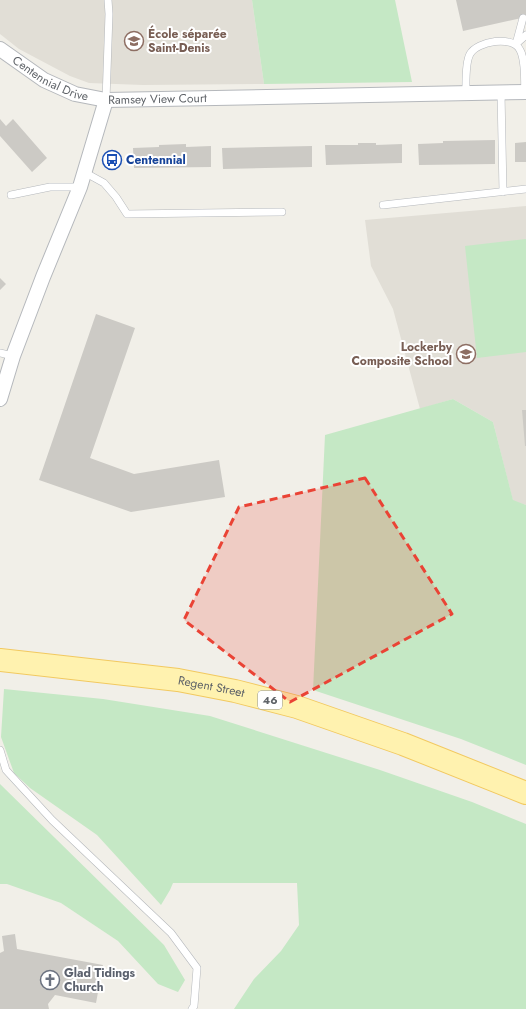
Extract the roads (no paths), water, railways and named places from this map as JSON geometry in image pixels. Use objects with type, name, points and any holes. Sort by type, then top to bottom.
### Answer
[{"type":"main road","name":"Regent Street","points":[[0,660],[178,680],[235,691],[297,707],[320,715],[402,744],[526,793]]},
{"type":"street","name":"Centennial Drive","points":[[0,48],[44,80],[75,94],[106,100]]},
{"type":"street","name":"Ramsey View Court","points":[[0,399],[6,354],[80,187],[106,100],[525,92]]},
{"type":"lane","points":[[106,100],[109,14],[108,0]]},
{"type":"lane","points":[[516,44],[523,18]]},
{"type":"lane","points":[[516,44],[526,35]]},
{"type":"lane","points":[[466,93],[468,56],[473,49],[484,43],[506,41],[516,44],[521,51],[525,92]]},
{"type":"lane","points":[[501,93],[503,192]]},
{"type":"lane","points":[[84,172],[104,183],[116,197],[127,214],[282,212]]},
{"type":"lane","points":[[11,195],[50,187],[80,187]]},
{"type":"lane","points":[[383,205],[526,189]]},
{"type":"lane","points":[[0,750],[6,770],[52,820],[171,933],[197,968],[194,1006],[192,1009]]},
{"type":"place","name":"École séparée Saint-Denis","points":[[134,41]]},
{"type":"place","name":"Centennial","points":[[112,160]]},
{"type":"place","name":"Lockerby Composite School","points":[[466,354]]},
{"type":"place","name":"Glad Tidings Church","points":[[50,980]]}]
